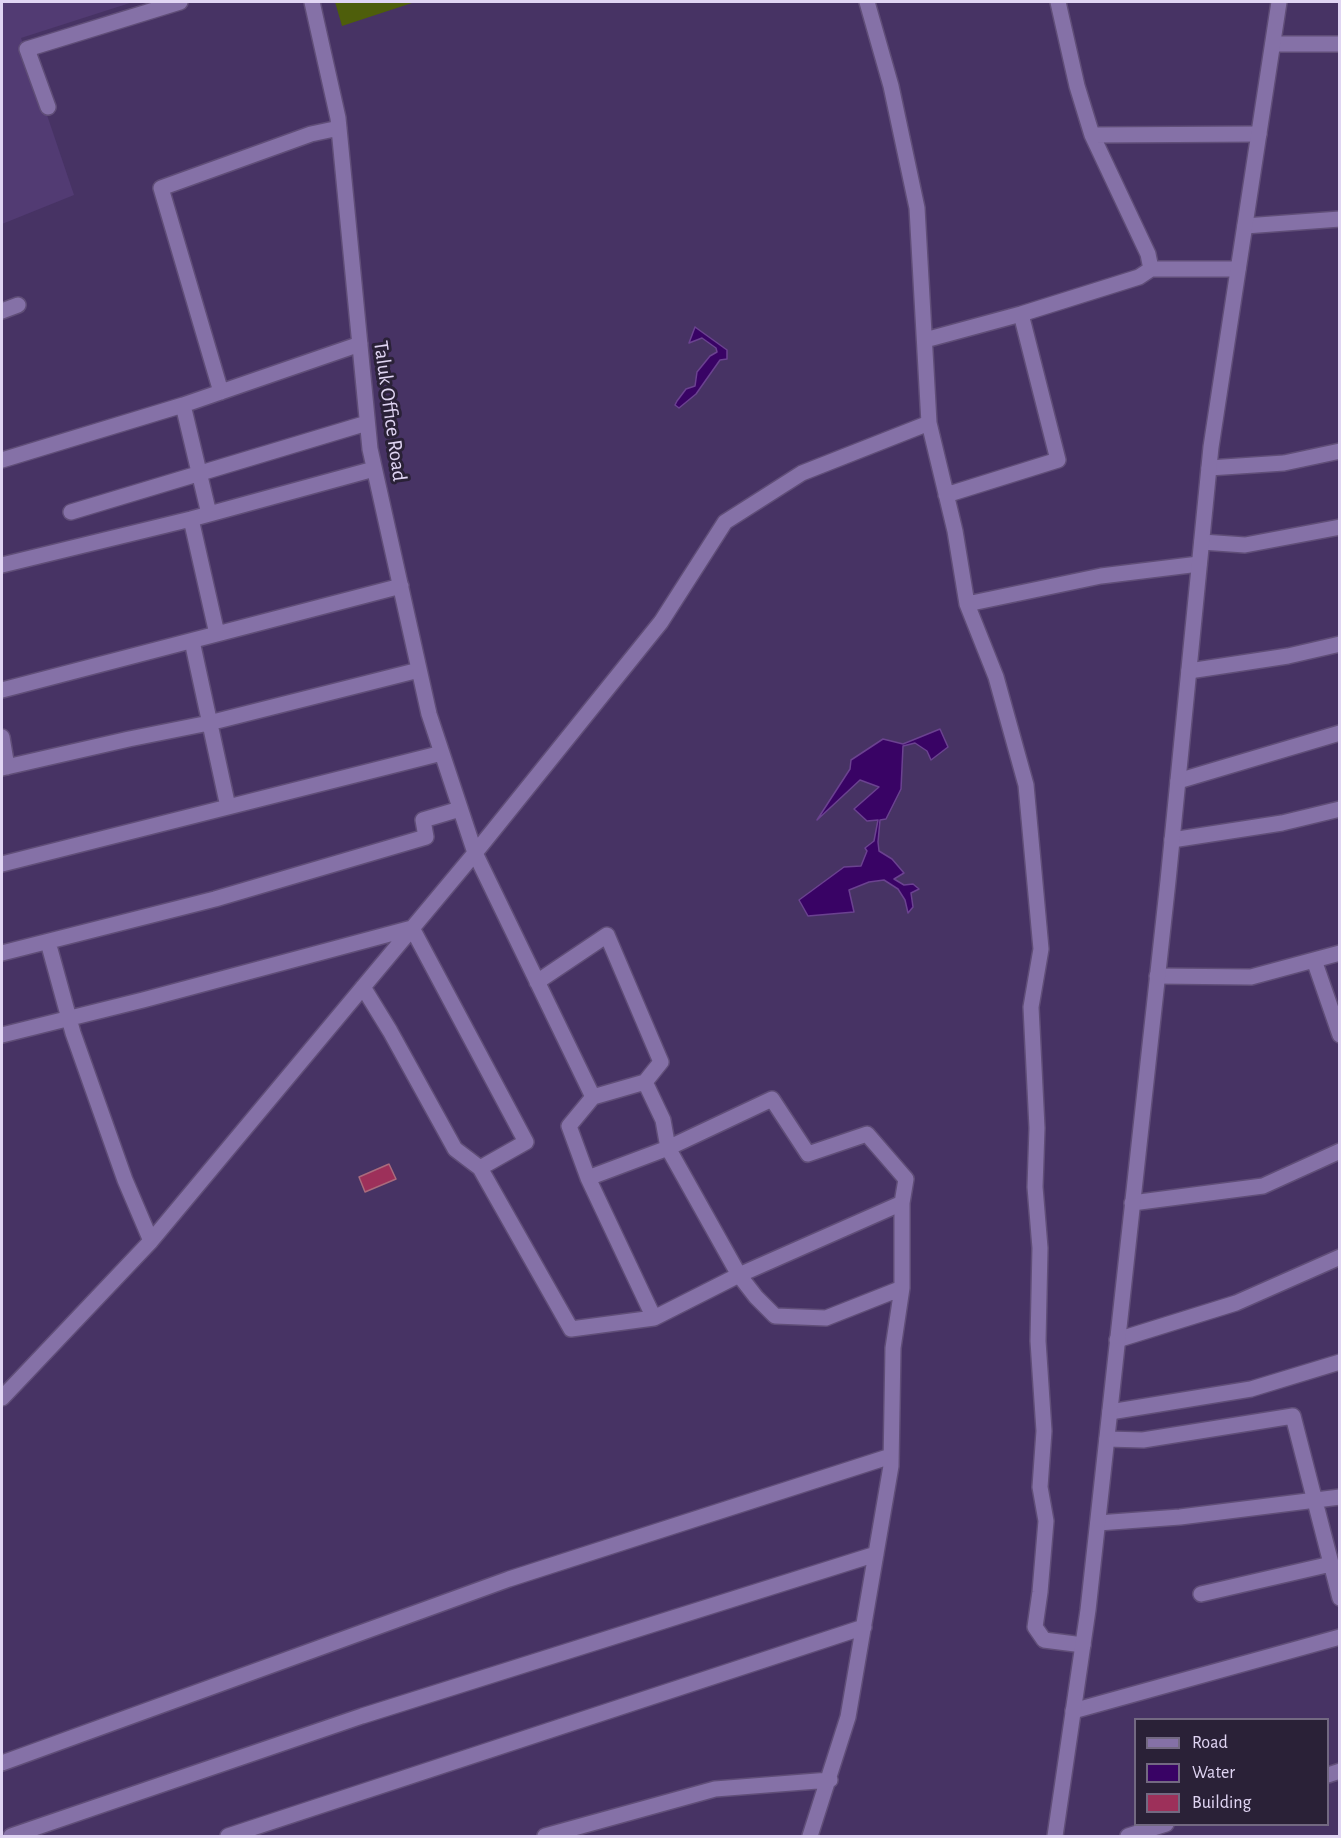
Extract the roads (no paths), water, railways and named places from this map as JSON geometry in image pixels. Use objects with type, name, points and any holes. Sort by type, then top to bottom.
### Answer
[{"type":"street","points":[[48,107],[27,49],[180,2]]},
{"type":"street","name":"Taluk Office Road","points":[[312,2],[339,128],[367,423],[374,469],[429,714],[475,853],[593,1097]]},
{"type":"street","points":[[867,2],[891,86],[917,208],[929,423],[955,531],[966,604],[996,677],[1026,785],[1041,949],[1031,1007],[1037,1128],[1035,1187],[1040,1248],[1038,1341],[1044,1431],[1040,1487],[1046,1521],[1035,1626],[1044,1640],[1083,1645]]},
{"type":"street","points":[[1058,2],[1077,86],[1092,135],[1148,254],[1151,269]]},
{"type":"street","points":[[1055,1836],[1098,1523],[1172,840],[1209,468],[1279,2]]},
{"type":"street","points":[[1273,44],[1340,44]]},
{"type":"street","points":[[221,392],[161,188],[311,134],[339,128]]},
{"type":"street","points":[[1092,135],[1259,135]]},
{"type":"street","points":[[1245,226],[1340,219]]},
{"type":"street","points":[[925,340],[1139,278],[1151,269],[1238,269]]},
{"type":"street","points":[[2,311],[18,305]]},
{"type":"street","points":[[946,495],[1058,460],[1021,314]]},
{"type":"street","points":[[2,460],[183,405],[360,344]]},
{"type":"street","points":[[183,405],[210,514]]},
{"type":"street","points":[[71,512],[367,423]]},
{"type":"street","points":[[2,1398],[151,1241],[475,853],[661,622],[725,522],[802,473],[929,423]]},
{"type":"street","points":[[1209,468],[1284,463],[1340,451]]},
{"type":"street","points":[[2,565],[191,519],[374,469]]},
{"type":"street","points":[[191,519],[217,634]]},
{"type":"street","points":[[1202,542],[1245,545],[1340,527]]},
{"type":"street","points":[[966,604],[1101,576],[1199,564]]},
{"type":"street","points":[[2,690],[401,586]]},
{"type":"street","points":[[192,641],[228,807]]},
{"type":"street","points":[[1189,671],[1288,656],[1340,644]]},
{"type":"street","points":[[2,737],[4,768],[209,723],[419,670]]},
{"type":"street","points":[[1178,781],[1340,733]]},
{"type":"street","points":[[2,864],[442,753]]},
{"type":"street","points":[[2,953],[215,899],[426,837],[423,820],[460,809]]},
{"type":"street","points":[[1172,840],[1282,823],[1340,809]]},
{"type":"street","points":[[2,1035],[412,928]]},
{"type":"street","points":[[412,928],[525,1142],[480,1168]]},
{"type":"street","points":[[537,982],[607,935],[661,1062],[645,1082],[593,1097],[569,1126],[588,1178],[654,1318]]},
{"type":"street","points":[[48,942],[69,1019],[125,1180],[151,1241]]},
{"type":"street","points":[[1157,976],[1251,977],[1340,954]]},
{"type":"street","points":[[1314,960],[1340,1035]]},
{"type":"street","points":[[363,987],[455,1149],[480,1168],[571,1329],[654,1318],[739,1275],[902,1203]]},
{"type":"street","points":[[645,1082],[663,1120],[668,1148],[739,1275],[756,1298],[775,1316],[826,1318],[902,1288]]},
{"type":"street","points":[[588,1178],[668,1148],[772,1098],[808,1154],[867,1134],[906,1179],[902,1203],[902,1288],[893,1348],[891,1456],[848,1718],[830,1780],[810,1836]]},
{"type":"street","points":[[1132,1203],[1263,1186],[1340,1151]]},
{"type":"street","points":[[1118,1340],[1236,1303],[1340,1257]]},
{"type":"street","points":[[1110,1412],[1251,1389],[1340,1362]]},
{"type":"street","points":[[1107,1439],[1143,1440],[1293,1416],[1340,1598]]},
{"type":"street","points":[[2,1763],[509,1579],[891,1456]]},
{"type":"street","points":[[1098,1523],[1180,1517],[1340,1497]]},
{"type":"street","points":[[11,1836],[362,1716],[876,1554]]},
{"type":"street","points":[[1201,1594],[1331,1563]]},
{"type":"street","points":[[228,1836],[864,1627]]},
{"type":"street","points":[[1073,1711],[1340,1637]]},
{"type":"street","points":[[545,1836],[716,1789],[830,1780]]},
{"type":"street","points":[[1128,1836],[1160,1826]]},
{"type":"water","points":[[695,327],[727,350],[727,359],[720,360],[696,394],[679,408],[675,405],[677,401],[686,389],[695,386],[697,372],[710,356],[717,352],[716,348],[702,338],[689,343]]},
{"type":"water","points":[[940,729],[948,747],[931,760],[927,751],[915,743],[903,746],[901,789],[886,819],[880,820],[879,851],[892,859],[904,873],[894,879],[904,885],[913,884],[919,889],[911,893],[913,907],[908,913],[905,900],[898,889],[884,880],[869,882],[849,890],[854,912],[808,916],[799,900],[844,867],[861,866],[867,851],[865,848],[874,841],[878,820],[867,821],[854,809],[879,787],[860,780],[817,820],[850,769],[851,760],[883,739],[903,744]]}]
